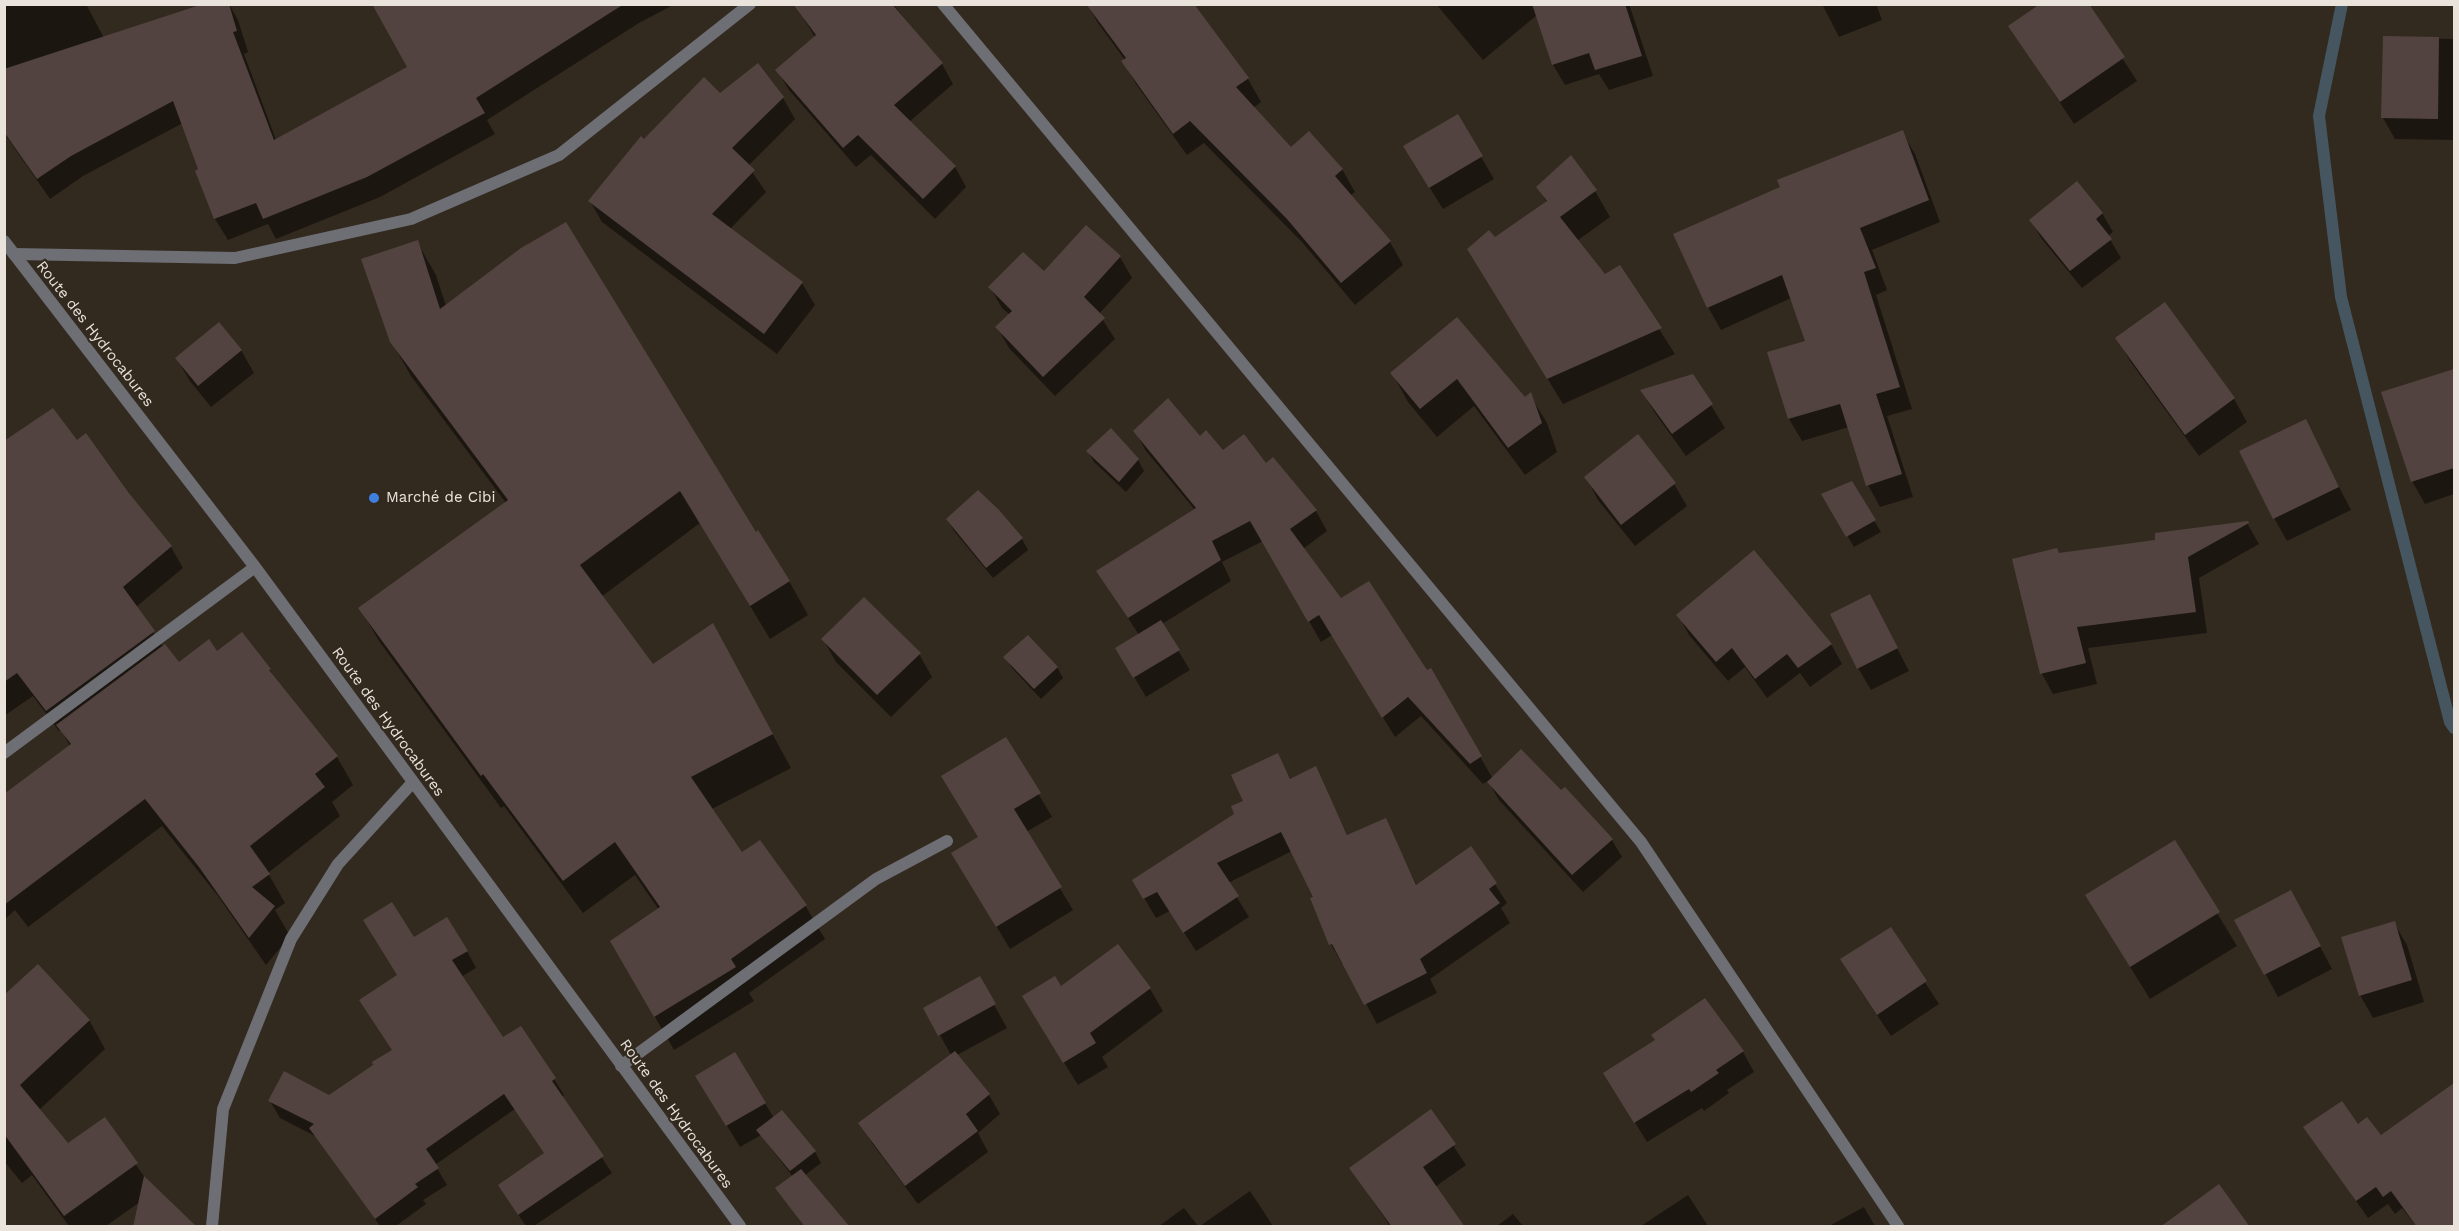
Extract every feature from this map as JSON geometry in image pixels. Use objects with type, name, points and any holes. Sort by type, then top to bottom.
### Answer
[{"type":"street","points":[[14,254],[235,258],[411,219],[559,155],[750,4]]},
{"type":"street","points":[[943,4],[1641,842],[1898,1227]]},
{"type":"street","name":"Route des Hydrocabures","points":[[4,241],[255,567],[740,1227]]},
{"type":"street","points":[[4,753],[255,567]]},
{"type":"street","points":[[212,1227],[223,1109],[291,939],[338,864],[413,782]]},
{"type":"street","points":[[621,1066],[876,879],[947,841]]},
{"type":"building","points":[[203,4],[229,4],[237,31],[233,32],[274,140],[407,67],[372,4],[624,4],[476,98],[485,113],[367,177],[263,219],[256,203],[214,219],[195,171],[198,169],[173,101],[71,156],[37,179],[4,132],[4,69]]},
{"type":"building","points":[[793,4],[892,4],[943,63],[894,105],[956,166],[923,199],[858,135],[843,148],[775,70],[816,35]]},
{"type":"building","points":[[1086,4],[1194,4],[1249,78],[1236,87],[1291,147],[1309,131],[1343,169],[1335,176],[1391,241],[1341,283],[1287,219],[1190,121],[1173,134],[1121,61],[1126,58]]},
{"type":"building","points":[[1532,4],[1625,4],[1642,56],[1595,70],[1589,53],[1552,65]]},
{"type":"building","points":[[2040,4],[2089,4],[2125,57],[2060,102],[2008,26]]},
{"type":"building","points":[[2383,36],[2439,37],[2438,119],[2381,118]]},
{"type":"building","points":[[758,63],[784,97],[732,148],[755,170],[712,214],[803,282],[764,334],[588,201],[641,136],[644,139],[704,77],[720,93]]},
{"type":"building","points":[[1458,114],[1483,156],[1429,188],[1403,146]]},
{"type":"building","points":[[1903,130],[1929,200],[1860,228],[1876,268],[1864,272],[1900,387],[1876,394],[1902,474],[1866,486],[1840,404],[1788,419],[1767,352],[1805,341],[1782,275],[1707,308],[1673,234],[1780,187],[1777,180]]},
{"type":"building","points":[[1571,155],[1597,190],[1560,217],[1605,274],[1620,265],[1662,328],[1547,379],[1467,249],[1489,230],[1495,237],[1547,201],[1536,187]]},
{"type":"building","points":[[2077,181],[2103,213],[2096,219],[2112,239],[2070,271],[2029,220]]},
{"type":"building","points":[[566,222],[756,532],[758,530],[790,581],[750,606],[680,491],[580,565],[653,664],[713,623],[773,734],[691,777],[742,852],[760,840],[807,905],[731,959],[736,967],[654,1017],[610,941],[660,907],[615,842],[563,881],[483,774],[481,776],[358,608],[508,500],[390,342],[361,259],[418,240],[440,309],[521,248]]},
{"type":"building","points":[[1086,225],[1121,256],[1084,297],[1105,318],[1043,377],[995,327],[1012,311],[988,287],[1023,252],[1044,271]]},
{"type":"building","points":[[2165,302],[2235,398],[2185,435],[2115,338]]},
{"type":"building","points":[[1457,317],[1525,397],[1531,392],[1542,423],[1508,448],[1457,379],[1420,409],[1390,373]]},
{"type":"building","points":[[219,322],[242,350],[198,386],[175,358]]},
{"type":"building","points":[[2454,369],[2454,468],[2411,482],[2381,392]]},
{"type":"building","points":[[1693,374],[1713,404],[1672,434],[1640,390]]},
{"type":"building","points":[[1168,398],[1200,436],[1206,430],[1223,450],[1244,434],[1266,463],[1273,457],[1317,510],[1290,529],[1341,598],[1369,581],[1427,670],[1431,668],[1482,756],[1470,764],[1408,697],[1382,718],[1319,615],[1308,622],[1250,521],[1212,541],[1221,560],[1128,618],[1096,571],[1196,508],[1133,431]]},
{"type":"building","points":[[53,408],[77,440],[86,433],[128,492],[172,546],[123,587],[155,631],[46,711],[17,673],[4,682],[4,441]]},
{"type":"building","points":[[2306,419],[2339,487],[2273,519],[2239,451]]},
{"type":"building","points":[[1111,428],[1139,459],[1119,482],[1086,451]]},
{"type":"building","points":[[1638,434],[1676,483],[1621,525],[1584,477]]},
{"type":"building","points":[[1852,481],[1876,520],[1846,537],[1821,494]]},
{"type":"building","points":[[978,490],[1023,538],[986,568],[946,519]]},
{"type":"building","points":[[2248,521],[2249,523],[2188,557],[2196,612],[2077,627],[2086,663],[2040,674],[2012,559],[2057,548],[2059,553],[2155,540],[2155,533]]},
{"type":"building","points":[[1754,550],[1832,644],[1798,668],[1787,654],[1755,679],[1732,648],[1716,662],[1676,615]]},
{"type":"building","points":[[1870,594],[1898,648],[1857,669],[1830,614]]},
{"type":"building","points":[[864,597],[921,653],[877,695],[821,639]]},
{"type":"building","points":[[1161,620],[1180,650],[1133,678],[1115,648]]},
{"type":"building","points":[[242,632],[271,669],[269,670],[338,756],[315,774],[325,787],[250,846],[270,874],[252,887],[275,906],[249,938],[199,867],[145,799],[4,905],[4,794],[71,744],[56,725],[165,644],[179,662],[209,639],[217,651]]},
{"type":"building","points":[[1028,635],[1058,667],[1034,689],[1003,657]]},
{"type":"building","points":[[1006,737],[1041,793],[1014,809],[1062,887],[996,927],[951,853],[978,837],[941,776]]},
{"type":"building","points":[[1521,749],[1561,790],[1565,787],[1613,839],[1572,875],[1487,782]]},
{"type":"building","points":[[1278,753],[1290,779],[1316,766],[1347,835],[1386,818],[1416,885],[1471,846],[1497,883],[1489,889],[1500,903],[1420,959],[1427,973],[1364,1005],[1332,944],[1329,945],[1310,898],[1313,897],[1281,832],[1217,863],[1239,896],[1183,933],[1157,892],[1143,899],[1132,880],[1234,814],[1231,806],[1243,801],[1231,775]]},
{"type":"building","points":[[2175,840],[2220,912],[2130,967],[2085,895]]},
{"type":"building","points":[[2291,890],[2321,946],[2264,975],[2234,920]]},
{"type":"building","points":[[392,902],[414,937],[447,917],[468,951],[452,960],[503,1037],[521,1026],[556,1078],[552,1081],[604,1156],[518,1215],[498,1185],[544,1153],[504,1094],[426,1149],[439,1168],[415,1184],[418,1187],[375,1219],[309,1128],[314,1124],[268,1101],[284,1071],[329,1095],[373,1065],[372,1062],[392,1050],[359,1000],[397,975],[363,920]]},
{"type":"building","points":[[2395,921],[2412,980],[2359,996],[2341,937]]},
{"type":"building","points":[[1891,927],[1927,981],[1877,1015],[1840,959]]},
{"type":"building","points":[[1118,944],[1151,988],[1090,1033],[1096,1043],[1063,1063],[1022,996],[1055,976],[1061,986]]},
{"type":"building","points":[[38,964],[90,1020],[20,1085],[68,1143],[105,1117],[138,1163],[64,1216],[4,1134],[4,995]]},
{"type":"building","points":[[980,976],[996,1004],[938,1036],[923,1008]]},
{"type":"building","points":[[1705,998],[1744,1051],[1716,1070],[1719,1073],[1691,1092],[1689,1089],[1634,1123],[1603,1073],[1655,1040],[1651,1035]]},
{"type":"building","points":[[955,1051],[990,1094],[966,1114],[978,1131],[905,1186],[858,1123]]},
{"type":"building","points":[[735,1052],[766,1103],[726,1126],[695,1076]]},
{"type":"building","points":[[2454,1083],[2454,1227],[2417,1227],[2391,1191],[2383,1197],[2376,1187],[2356,1201],[2303,1127],[2342,1101],[2358,1124],[2367,1117],[2381,1135]]},
{"type":"building","points":[[1431,1109],[1456,1144],[1423,1167],[1465,1227],[1392,1227],[1349,1168]]},
{"type":"building","points":[[782,1110],[816,1151],[790,1171],[756,1130]]},
{"type":"building","points":[[801,1169],[850,1227],[805,1227],[775,1188]]},
{"type":"building","points":[[144,1176],[197,1227],[133,1227]]},
{"type":"building","points":[[2219,1184],[2250,1227],[2160,1227]]},
{"type":"waterway","points":[[2342,4],[2319,116],[2341,297],[2450,722],[2454,728]]},
{"type":"place","name":"Marché de Cibi","points":[[374,498]]}]
